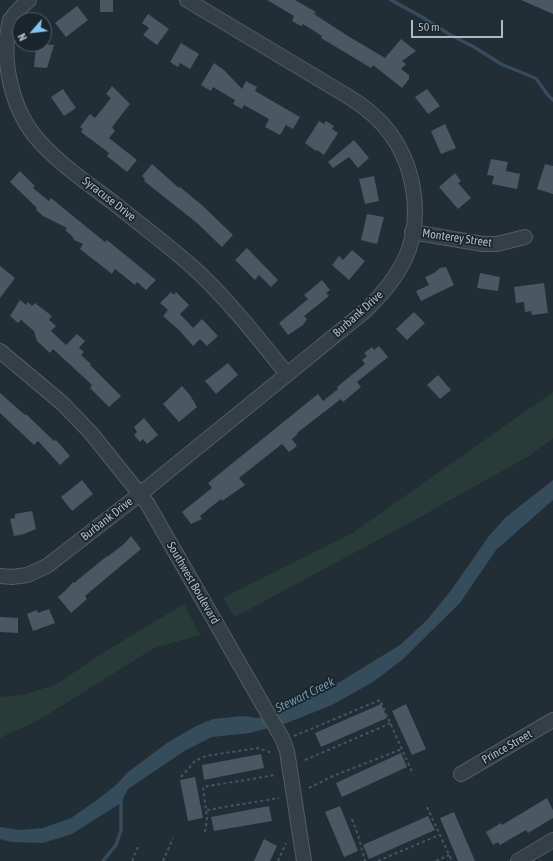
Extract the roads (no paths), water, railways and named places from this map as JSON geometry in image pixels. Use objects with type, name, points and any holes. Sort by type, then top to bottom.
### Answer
[{"type":"street","name":"Syracuse Drive","points":[[29,0],[16,13],[9,24],[2,44],[1,61],[5,83],[18,111],[32,132],[57,159],[159,239],[197,271],[250,329],[287,374]]},
{"type":"street","name":"Burbank Drive","points":[[0,576],[12,577],[27,575],[46,566],[140,494],[365,311],[381,296],[394,279],[404,260],[412,232],[414,209],[413,188],[410,174],[402,154],[379,120],[349,97],[187,0]]},
{"type":"street","name":"Monterey Street","points":[[412,232],[483,244],[496,244],[525,237]]},
{"type":"street","name":"Southwest Boulevard","points":[[0,351],[62,403],[91,433],[147,503],[266,709],[287,738],[287,751],[304,861]]},
{"type":"street","name":"Prince Street","points":[[461,774],[553,720]]},
{"type":"street","points":[[518,861],[553,840]]},
{"type":"water","points":[[553,480],[553,500],[496,550],[460,603],[402,660],[373,682],[332,705],[287,723],[250,733],[212,737],[186,750],[128,789],[121,803],[72,834],[43,843],[11,842],[0,839],[0,827],[19,830],[43,828],[71,818],[97,800],[117,784],[128,772],[167,743],[196,726],[213,719],[243,716],[258,718],[285,708],[338,683],[400,645],[427,620],[452,589],[489,536],[506,517]]},
{"type":"waterway","points":[[391,0],[501,64],[535,78],[553,100]]},
{"type":"waterway","points":[[103,861],[116,845],[121,830],[121,800]]},
{"type":"water label","name":"Stewart Creek","points":[[305,695]]}]
